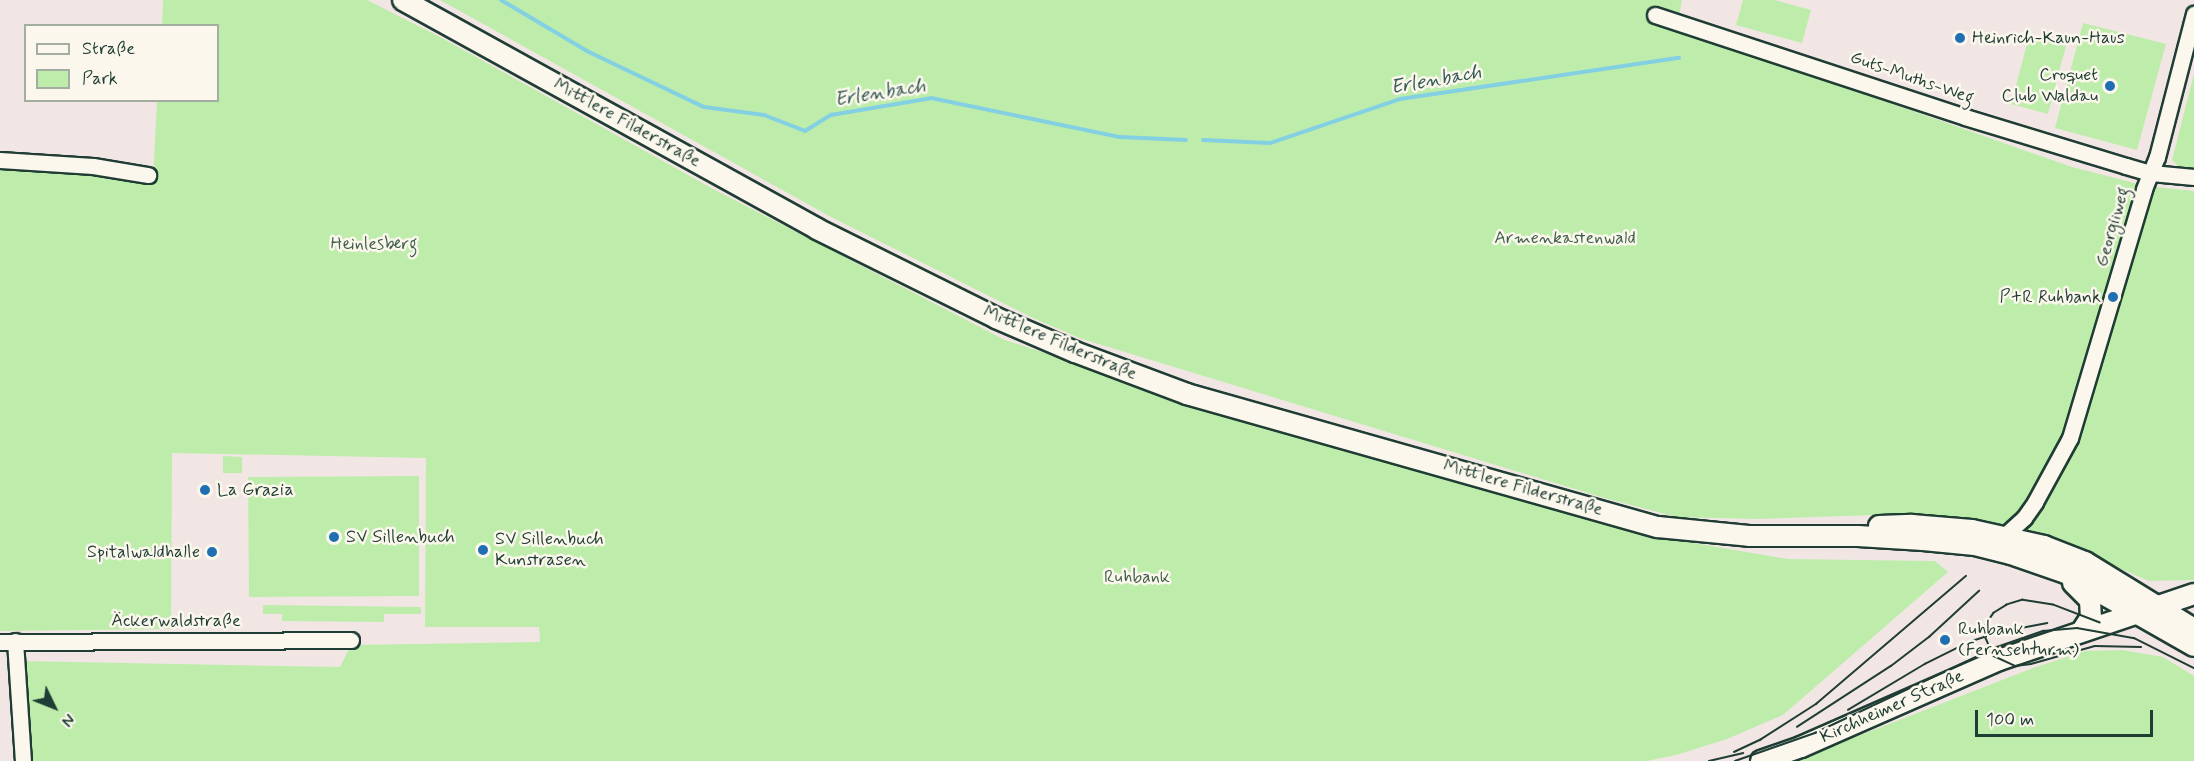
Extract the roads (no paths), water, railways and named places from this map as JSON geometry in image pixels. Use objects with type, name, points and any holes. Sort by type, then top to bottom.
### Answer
[{"type":"main road","name":"Mittlere Filderstraße","points":[[403,0],[817,229],[996,318],[1075,352],[1186,394],[1659,526],[1772,537],[1858,536],[1975,545],[2031,559],[2066,573],[2194,646]]},
{"type":"main road","name":"Mittlere Filderstraße","points":[[1772,537],[1853,526],[1911,525],[2004,536],[2044,546],[2085,562],[2194,629]]},
{"type":"main road","points":[[1975,545],[2004,536]]},
{"type":"main road","points":[[2066,573],[2090,600],[2091,617],[2082,631]]},
{"type":"main road","name":"Kirchheimer Straße","points":[[1761,761],[1829,735],[1975,670],[2194,594]]},
{"type":"street","name":"Georgiiweg","points":[[2004,536],[2029,510],[2070,438],[2144,189],[2157,157],[2194,14]]},
{"type":"street","name":"Guts-Muths-Weg","points":[[1655,15],[1965,117],[2151,173],[2194,177]]},
{"type":"street","points":[[0,160],[93,166],[148,175]]},
{"type":"street","name":"Äckerwaldstraße","points":[[8,641],[351,640]]},
{"type":"street","points":[[8,641],[23,761]]},
{"type":"waterway","name":"Erlenbach","points":[[501,0],[589,52],[704,107],[764,115],[805,131],[831,115],[931,98],[1120,137],[1186,140]]},
{"type":"waterway","name":"Erlenbach","points":[[1203,140],[1270,143],[1400,99],[1679,58]]},
{"type":"tram line","points":[[1734,752],[1760,740],[1816,704],[1966,576]]},
{"type":"tram line","points":[[1797,727],[1891,666],[1929,637],[1979,591]]},
{"type":"tram line","points":[[2100,623],[2053,605],[2023,600],[2007,605],[1994,613],[1986,625],[1985,636],[1994,656],[2015,666],[2031,664],[2095,646],[2141,647]]},
{"type":"tram line","points":[[1848,710],[1925,664],[1969,642],[2000,632],[2047,623]]},
{"type":"tram line","points":[[1735,761],[1815,733],[1997,647],[2043,631],[2077,628],[2134,638],[2194,668]]},
{"type":"tram line","points":[[1709,761],[1743,753]]},
{"type":"place","name":"Heinrich-Kaun-Haus","points":[[1960,38]]},
{"type":"place","name":"Croquet Club Waldau","points":[[2110,86]]},
{"type":"place","name":"P+R Ruhbank","points":[[2113,297]]},
{"type":"place","name":"La Grazia","points":[[205,490]]},
{"type":"place","name":"SV Sillenbuch","points":[[334,537]]},
{"type":"place","name":"SV Sillenbuch Kunstrasen","points":[[483,550]]},
{"type":"place","name":"Spitalwaldhalle","points":[[212,552]]},
{"type":"place","name":"Ruhbank (Fernsehturm)","points":[[1945,640]]},
{"type":"park label","name":"Armenkastenwald","points":[[1565,238]]},
{"type":"park label","name":"Heinlesberg","points":[[374,244]]},
{"type":"park label","name":"Ruhbank","points":[[1137,577]]}]
